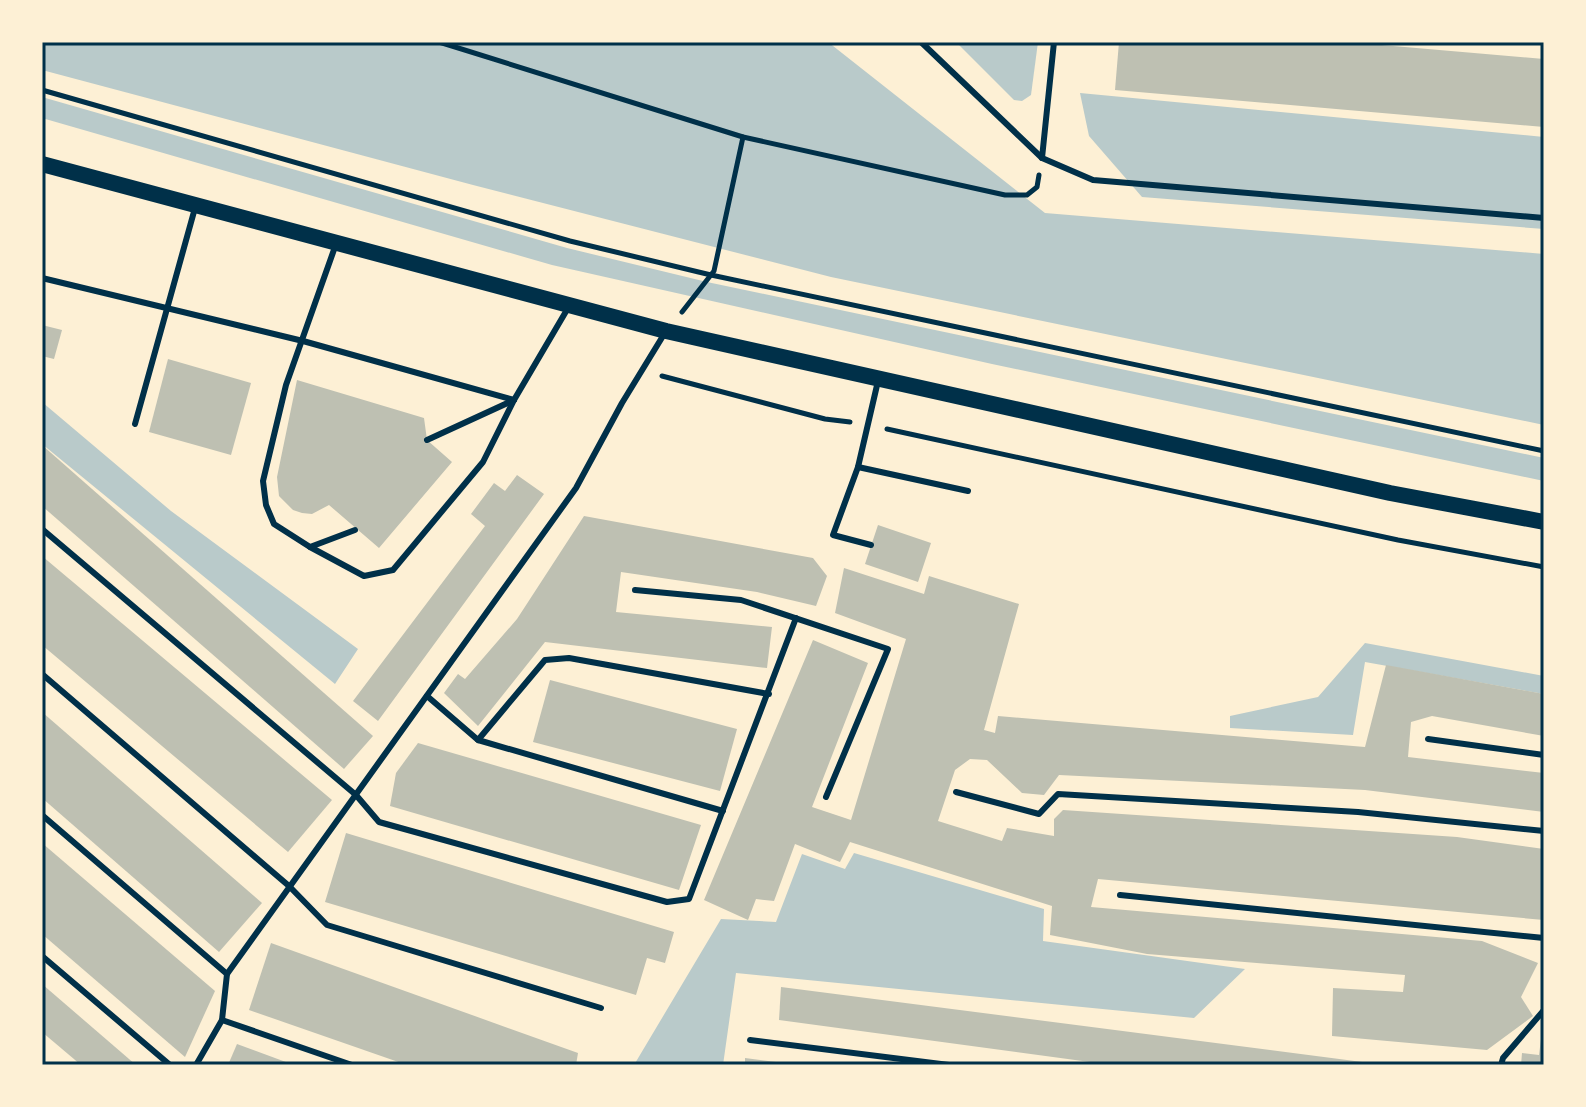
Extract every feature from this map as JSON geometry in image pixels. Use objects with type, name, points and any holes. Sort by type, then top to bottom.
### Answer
[{"type":"main road","points":[[42,164],[666,331],[878,381],[1390,493],[1544,522]]},
{"type":"lane","points":[[921,42],[1042,158],[1093,180],[1544,218]]},
{"type":"lane","points":[[1042,158],[1054,42]]},
{"type":"lane","points":[[135,424],[196,205]]},
{"type":"lane","points":[[337,243],[286,385],[263,481],[266,505],[274,524],[364,576],[393,570],[483,462],[514,400],[570,305]]},
{"type":"lane","points":[[42,278],[303,341],[514,400]]},
{"type":"lane","points":[[196,1065],[222,1020],[227,974],[576,488],[666,331]]},
{"type":"lane","points":[[871,545],[833,535],[858,467],[878,381]]},
{"type":"lane","points":[[427,440],[514,400]]},
{"type":"lane","points":[[858,467],[968,491]]},
{"type":"lane","points":[[42,529],[356,795],[379,822],[667,902],[689,899],[796,618]]},
{"type":"lane","points":[[310,547],[355,530]]},
{"type":"lane","points":[[635,590],[741,600],[888,649],[826,797]]},
{"type":"lane","points":[[478,740],[545,660],[569,658],[769,694]]},
{"type":"lane","points":[[42,674],[289,886],[327,925],[601,1008]]},
{"type":"lane","points":[[427,696],[478,740],[723,811]]},
{"type":"lane","points":[[1428,739],[1544,755]]},
{"type":"lane","points":[[956,792],[1039,814],[1058,794],[1358,812],[1544,831]]},
{"type":"lane","points":[[42,815],[227,974]]},
{"type":"lane","points":[[1120,895],[1544,938]]},
{"type":"lane","points":[[42,956],[170,1065]]},
{"type":"lane","points":[[1501,1065],[1503,1058],[1544,1010]]},
{"type":"lane","points":[[222,1020],[352,1065]]},
{"type":"lane","points":[[750,1040],[949,1065]]},
{"type":"path","points":[[439,42],[743,137],[1005,195],[1027,195],[1037,187],[1042,158]]},
{"type":"path","points":[[42,90],[570,241],[711,275],[1544,451]]},
{"type":"path","points":[[666,331],[711,275],[743,137]]},
{"type":"path","points":[[642,371],[825,419],[867,425],[1398,540],[1544,567]]},
{"type":"shaded area","points":[[42,42],[828,42],[1045,213],[1544,254],[1544,425],[831,277],[42,70]]},
{"type":"shaded area","points":[[956,42],[1038,42],[1031,95],[1022,101],[1014,100]]},
{"type":"shaded area","points":[[1080,93],[1544,137],[1544,229],[1142,197],[1089,136]]},
{"type":"shaded area","points":[[42,97],[567,248],[707,282],[1544,458],[1544,481],[992,364],[552,265],[42,118]]},
{"type":"shaded area","points":[[42,402],[171,511],[358,649],[335,684],[42,444]]},
{"type":"shaded area","points":[[1365,643],[1544,676],[1544,694],[1365,662],[1353,735],[1230,728],[1230,716],[1318,697]]},
{"type":"shaded area","points":[[854,853],[1044,909],[1043,941],[1245,969],[1194,1018],[736,973],[723,1065],[634,1065],[721,919],[776,922],[802,854],[845,869]]},
{"type":"building","points":[[1119,42],[1347,42],[1544,59],[1544,127],[1115,90]]},
{"type":"building","points":[[42,325],[62,330],[54,359],[42,356]]},
{"type":"building","points":[[168,359],[251,383],[231,455],[149,432]]},
{"type":"building","points":[[297,380],[424,418],[427,440],[452,462],[379,548],[329,505],[312,514],[302,513],[293,510],[279,496],[277,477]]},
{"type":"building","points":[[42,445],[373,736],[344,769],[42,506]]},
{"type":"building","points":[[517,475],[544,494],[378,721],[353,701],[485,526],[471,514],[494,483],[505,491]]},
{"type":"building","points":[[584,516],[813,558],[827,576],[816,606],[757,592],[621,572],[616,612],[772,627],[767,668],[545,642],[478,726],[444,693],[458,674],[465,679],[517,619]]},
{"type":"building","points":[[878,525],[931,543],[918,582],[865,564]]},
{"type":"building","points":[[42,556],[332,800],[288,852],[42,645]]},
{"type":"building","points":[[844,568],[924,594],[929,576],[1019,604],[984,730],[995,733],[998,716],[1365,747],[1386,665],[1544,694],[1544,736],[1432,716],[1411,722],[1408,757],[1544,773],[1544,812],[1365,790],[1059,775],[1044,795],[1022,793],[987,760],[970,759],[955,770],[938,821],[1002,841],[1007,828],[1054,836],[1054,819],[1063,810],[1457,837],[1544,849],[1544,920],[1098,879],[1091,907],[1482,941],[1538,963],[1521,997],[1533,1016],[1487,1050],[1332,1036],[1333,988],[1403,992],[1405,975],[1147,954],[1050,935],[1052,906],[850,842],[840,862],[795,844],[774,901],[756,899],[748,920],[704,900],[813,640],[868,663],[812,807],[851,820],[906,639],[835,613]]},
{"type":"building","points":[[550,680],[737,729],[720,791],[533,742]]},
{"type":"building","points":[[42,712],[262,903],[219,952],[42,798]]},
{"type":"building","points":[[418,743],[701,825],[679,890],[390,806],[396,773]]},
{"type":"building","points":[[346,833],[674,932],[665,963],[647,958],[636,995],[325,902]]},
{"type":"building","points":[[42,843],[215,991],[185,1057],[42,934]]},
{"type":"building","points":[[271,943],[578,1053],[576,1065],[407,1065],[249,1010]]},
{"type":"building","points":[[42,984],[136,1065],[81,1065],[42,1032]]},
{"type":"building","points":[[781,987],[1370,1065],[1112,1065],[779,1020]]},
{"type":"building","points":[[1541,1039],[1544,1040],[1544,1065],[1521,1065],[1522,1053],[1539,1055]]},
{"type":"building","points":[[237,1044],[294,1065],[228,1065]]},
{"type":"building","points":[[745,1058],[784,1063],[784,1065],[745,1065]]}]
